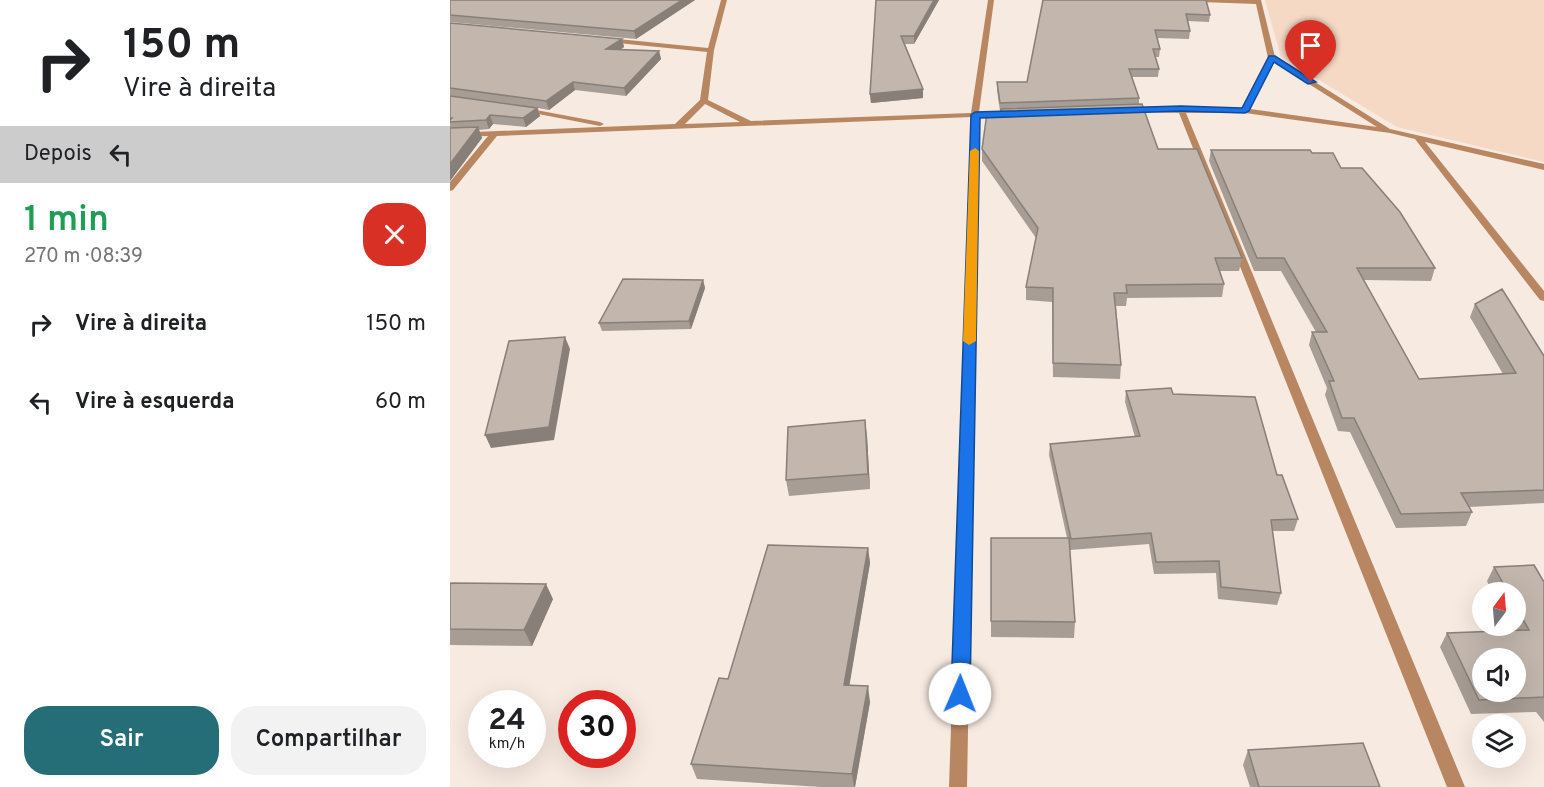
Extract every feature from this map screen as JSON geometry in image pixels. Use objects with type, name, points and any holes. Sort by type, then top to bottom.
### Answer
[{"type":"street","points":[[678,126],[704,101],[711,50],[724,0]]},
{"type":"street","points":[[958,787],[975,115],[991,0]]},
{"type":"street","points":[[1201,0],[1258,1],[1272,58],[1245,111]]},
{"type":"street","points":[[604,40],[711,50]]},
{"type":"street","points":[[1272,58],[1390,131]]},
{"type":"street","points":[[704,101],[750,123]]},
{"type":"street","points":[[508,107],[619,128]]},
{"type":"street","points":[[1181,109],[1456,787]]},
{"type":"street","points":[[1124,111],[1181,109],[1245,111],[1390,131],[1544,167]]},
{"type":"street","points":[[450,135],[1010,114]]},
{"type":"street","points":[[450,188],[495,133]]},
{"type":"street","points":[[1418,138],[1544,298]]},
{"type":"shaded area","points":[[1265,0],[1544,0],[1544,162],[1397,127],[1281,57]]},
{"type":"building","points":[[450,0],[682,0],[634,31],[450,15]]},
{"type":"building","points":[[876,0],[934,0],[914,36],[901,36],[923,89],[870,94]]},
{"type":"building","points":[[1043,0],[1206,0],[1210,15],[1186,14],[1190,31],[1155,30],[1160,49],[1153,49],[1159,69],[1129,69],[1139,98],[1000,103],[997,82],[1027,82]]},
{"type":"building","points":[[450,23],[622,39],[606,49],[659,51],[624,88],[573,82],[546,101],[450,88]]},
{"type":"building","points":[[450,96],[537,108],[523,118],[490,115],[486,120],[450,122],[452,118],[450,118]]},
{"type":"building","points":[[1142,104],[1158,149],[1197,149],[1242,258],[1215,258],[1224,284],[1126,285],[1127,293],[1114,293],[1121,365],[1053,363],[1053,288],[1026,287],[1038,228],[982,149],[987,113],[1002,113],[1001,109]]},
{"type":"building","points":[[478,127],[450,164],[450,128]]},
{"type":"building","points":[[1211,150],[1310,150],[1312,153],[1333,153],[1341,168],[1362,168],[1400,212],[1435,268],[1357,268],[1419,379],[1516,373],[1475,304],[1502,289],[1544,356],[1544,490],[1461,493],[1472,512],[1401,514],[1354,418],[1342,418],[1329,381],[1334,381],[1312,332],[1327,332],[1284,258],[1257,258]]},
{"type":"building","points":[[623,279],[703,280],[689,321],[599,323]]},
{"type":"building","points":[[565,337],[549,427],[485,435],[509,341]]},
{"type":"building","points":[[1171,388],[1173,394],[1255,397],[1277,475],[1282,475],[1298,519],[1271,520],[1281,593],[1221,587],[1219,561],[1156,562],[1151,533],[1071,539],[1050,444],[1140,436],[1126,391]]},
{"type":"building","points":[[865,420],[868,474],[786,480],[788,427]]},
{"type":"building","points":[[991,538],[1069,538],[1075,622],[991,621]]},
{"type":"building","points":[[768,545],[868,548],[844,685],[868,686],[852,774],[691,764],[719,678],[728,679]]},
{"type":"building","points":[[1534,565],[1544,582],[1544,697],[1526,698],[1526,648],[1472,648],[1472,685],[1447,633],[1472,632],[1472,636],[1526,636],[1526,630],[1529,630],[1526,625],[1526,582],[1502,582],[1494,567]]},
{"type":"building","points":[[451,583],[546,584],[524,630],[450,629]]},
{"type":"building","points":[[1363,743],[1380,787],[1259,787],[1248,750]]},
{"type":"slow traffic","points":[[969,341],[975,151]]},
{"type":"route","points":[[960,694],[975,115],[1181,109],[1245,111],[1272,58],[1311,82]]}]
